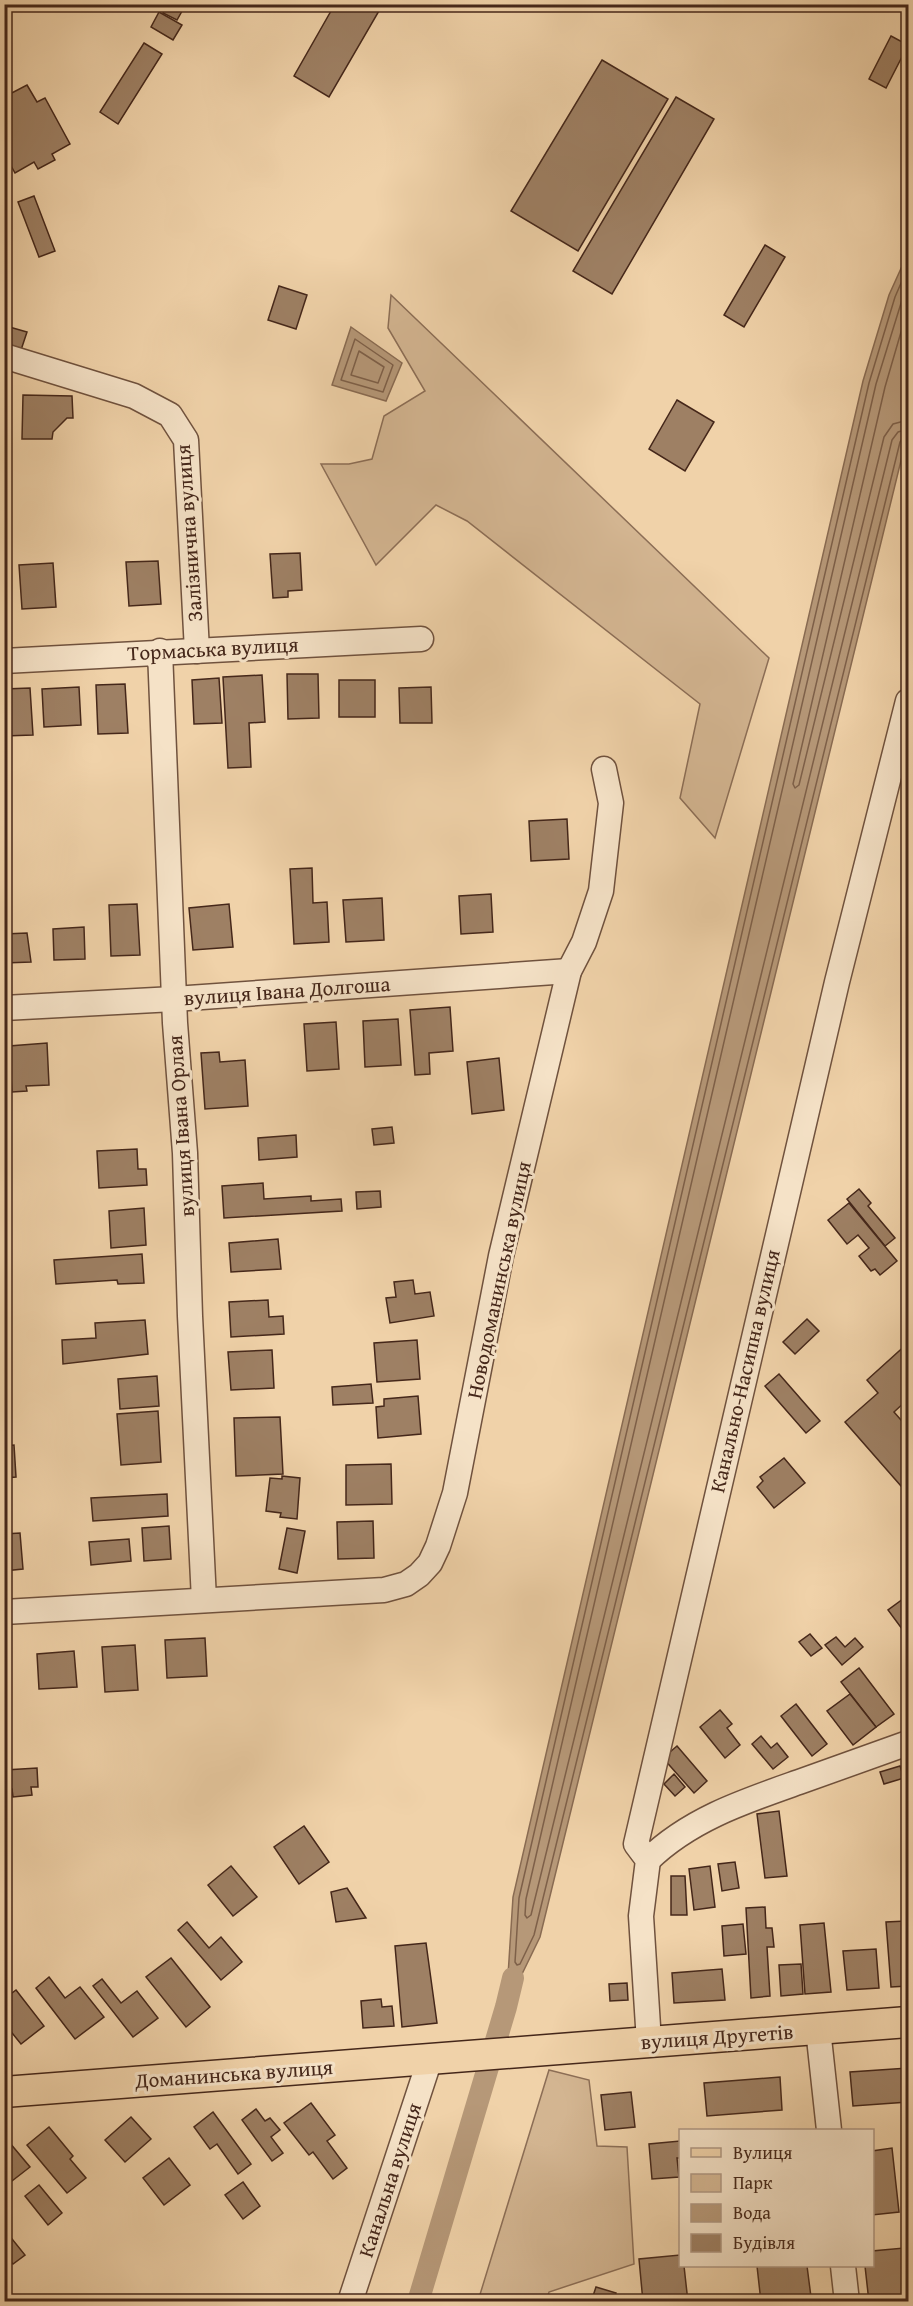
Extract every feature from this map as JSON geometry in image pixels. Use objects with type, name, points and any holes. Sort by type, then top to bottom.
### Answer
[{"type":"main road","name":"вулиця Другетів","points":[[463,2056],[909,2022]]},
{"type":"main road","name":"Доманинська вулиця","points":[[4,2092],[463,2056]]},
{"type":"street","name":"Залізнична вулиця","points":[[4,356],[134,396],[170,415],[186,440],[197,651]]},
{"type":"street","name":"Тормаська вулиця","points":[[4,661],[421,639]]},
{"type":"street","name":"вулиця Івана Орлая","points":[[160,651],[174,999],[185,1153],[190,1316],[204,1600]]},
{"type":"street","name":"Канально-Насипна вулиця","points":[[649,2042],[641,1916],[648,1860],[636,1844],[637,1836],[832,1005],[904,739],[909,701]]},
{"type":"street","name":"Новодоманинська вулиця","points":[[4,1612],[384,1590],[406,1584],[430,1563],[438,1546],[455,1493],[501,1256],[569,971],[584,942],[601,891],[611,803],[604,769]]},
{"type":"street","name":"вулиця Івана Долгоша","points":[[4,1008],[174,999],[569,971]]},
{"type":"street","points":[[648,1860],[660,1848],[694,1825],[731,1806],[909,1743]]},
{"type":"street","points":[[818,2029],[829,2129]]},
{"type":"street","name":"Канальна вулиця","points":[[350,2301],[430,2059]]},
{"type":"street","points":[[843,2267],[847,2301]]},
{"type":"green space","points":[[391,295],[769,658],[715,838],[680,798],[700,704],[467,521],[436,505],[376,565],[321,464],[349,464],[372,459],[384,416],[425,391],[388,328]]},
{"type":"green space","points":[[549,2070],[589,2080],[597,2146],[627,2147],[634,2264],[549,2292],[546,2301],[478,2301]]},
{"type":"water","points":[[908,253],[908,432],[540,1937],[506,2007],[513,1897],[863,381],[889,295]]},
{"type":"water","points":[[351,327],[402,363],[386,401],[332,385]]},
{"type":"building","points":[[167,4],[186,4],[177,20],[163,13]]},
{"type":"building","points":[[335,4],[383,4],[329,97],[294,76]]},
{"type":"building","points":[[159,12],[182,25],[173,40],[151,27]]},
{"type":"building","points":[[891,36],[908,45],[886,88],[869,79]]},
{"type":"building","points":[[144,43],[162,54],[118,124],[100,112]]},
{"type":"building","points":[[602,60],[668,99],[578,251],[511,211]]},
{"type":"building","points":[[27,85],[37,102],[45,98],[70,144],[52,154],[55,160],[38,169],[34,162],[15,173],[4,153],[4,97]]},
{"type":"building","points":[[676,97],[714,119],[612,294],[573,271]]},
{"type":"building","points":[[34,196],[55,251],[39,257],[18,202]]},
{"type":"building","points":[[765,245],[785,257],[744,327],[724,315]]},
{"type":"building","points":[[279,286],[307,295],[296,329],[268,320]]},
{"type":"building","points":[[6,326],[27,332],[21,350],[4,344]]},
{"type":"building","points":[[23,395],[72,396],[73,418],[67,418],[53,432],[52,439],[22,439]]},
{"type":"building","points":[[677,400],[714,422],[685,471],[649,449]]},
{"type":"building","points":[[300,553],[302,590],[288,591],[288,597],[273,598],[270,554]]},
{"type":"building","points":[[158,561],[161,604],[129,606],[126,562]]},
{"type":"building","points":[[53,563],[56,607],[22,609],[19,565]]},
{"type":"building","points":[[287,674],[318,674],[319,718],[288,719]]},
{"type":"building","points":[[262,675],[265,722],[249,723],[251,767],[228,768],[223,677]]},
{"type":"building","points":[[219,678],[222,723],[194,724],[192,680]]},
{"type":"building","points":[[339,680],[375,680],[375,717],[339,717]]},
{"type":"building","points":[[125,684],[128,733],[98,734],[96,685]]},
{"type":"building","points":[[79,687],[81,725],[44,727],[42,689]]},
{"type":"building","points":[[431,687],[432,723],[400,723],[399,688]]},
{"type":"building","points":[[30,688],[33,735],[4,736],[4,689]]},
{"type":"building","points":[[567,819],[569,859],[531,861],[529,821]]},
{"type":"building","points":[[312,868],[313,903],[327,902],[329,942],[294,944],[290,869]]},
{"type":"building","points":[[491,894],[493,932],[461,934],[459,896]]},
{"type":"building","points":[[382,898],[384,940],[346,942],[343,900]]},
{"type":"building","points":[[137,904],[140,955],[111,956],[109,905]]},
{"type":"building","points":[[229,904],[233,947],[193,950],[189,908]]},
{"type":"building","points":[[908,917],[908,930],[902,922]]},
{"type":"building","points":[[84,927],[85,959],[54,960],[53,929]]},
{"type":"building","points":[[27,933],[31,962],[4,963],[4,934]]},
{"type":"building","points":[[450,1007],[453,1051],[429,1053],[430,1074],[415,1075],[410,1010]]},
{"type":"building","points":[[398,1019],[401,1065],[365,1067],[363,1021]]},
{"type":"building","points":[[336,1022],[339,1069],[307,1071],[304,1024]]},
{"type":"building","points":[[47,1043],[49,1085],[26,1086],[27,1091],[12,1092],[9,1046]]},
{"type":"building","points":[[219,1052],[220,1062],[245,1060],[248,1106],[205,1109],[201,1053]]},
{"type":"building","points":[[499,1058],[504,1110],[472,1114],[467,1062]]},
{"type":"building","points":[[392,1127],[394,1143],[374,1145],[372,1129]]},
{"type":"building","points":[[296,1135],[297,1157],[259,1160],[258,1138]]},
{"type":"building","points":[[137,1149],[138,1169],[146,1169],[147,1185],[99,1188],[97,1151]]},
{"type":"building","points":[[263,1183],[264,1199],[311,1196],[311,1201],[341,1199],[342,1211],[224,1218],[222,1186]]},
{"type":"building","points":[[859,1189],[871,1203],[868,1206],[895,1238],[885,1246],[847,1199]]},
{"type":"building","points":[[380,1191],[381,1207],[357,1209],[356,1192]]},
{"type":"building","points":[[849,1203],[897,1261],[880,1275],[875,1269],[871,1271],[859,1256],[869,1248],[858,1235],[847,1244],[828,1220]]},
{"type":"building","points":[[144,1208],[146,1245],[111,1248],[109,1211]]},
{"type":"building","points":[[278,1239],[281,1269],[231,1272],[229,1243]]},
{"type":"building","points":[[142,1254],[144,1283],[118,1284],[117,1280],[56,1284],[54,1260]]},
{"type":"building","points":[[413,1280],[415,1294],[430,1292],[434,1316],[390,1323],[386,1298],[396,1297],[394,1282]]},
{"type":"building","points":[[268,1300],[269,1317],[283,1316],[284,1334],[231,1337],[229,1302]]},
{"type":"building","points":[[807,1319],[819,1331],[795,1354],[783,1342]]},
{"type":"building","points":[[145,1320],[148,1354],[63,1364],[62,1340],[96,1338],[95,1323]]},
{"type":"building","points":[[417,1340],[420,1379],[377,1382],[374,1343]]},
{"type":"building","points":[[908,1343],[908,1399],[894,1412],[908,1428],[908,1494],[845,1422],[878,1393],[867,1380]]},
{"type":"building","points":[[272,1350],[274,1388],[231,1390],[228,1352]]},
{"type":"building","points":[[779,1374],[820,1421],[806,1433],[765,1386]]},
{"type":"building","points":[[157,1376],[159,1406],[120,1409],[118,1379]]},
{"type":"building","points":[[371,1384],[373,1403],[333,1405],[332,1387]]},
{"type":"building","points":[[418,1396],[421,1434],[378,1438],[376,1407],[384,1406],[384,1399]]},
{"type":"building","points":[[158,1411],[161,1462],[121,1465],[117,1414]]},
{"type":"building","points":[[280,1417],[283,1474],[236,1476],[234,1418]]},
{"type":"building","points":[[14,1445],[16,1477],[4,1478],[4,1446]]},
{"type":"building","points":[[784,1458],[805,1483],[774,1508],[757,1487],[763,1481],[760,1477]]},
{"type":"building","points":[[391,1464],[392,1504],[346,1505],[346,1465]]},
{"type":"building","points":[[282,1476],[300,1478],[297,1519],[280,1517],[281,1513],[266,1511],[270,1478],[282,1479]]},
{"type":"building","points":[[167,1494],[168,1516],[93,1521],[91,1498]]},
{"type":"building","points":[[373,1521],[374,1558],[338,1559],[337,1522]]},
{"type":"building","points":[[169,1526],[171,1559],[144,1561],[142,1528]]},
{"type":"building","points":[[287,1528],[305,1531],[297,1573],[279,1569]]},
{"type":"building","points":[[20,1533],[23,1569],[4,1571],[4,1534]]},
{"type":"building","points":[[129,1539],[131,1561],[91,1565],[89,1542]]},
{"type":"building","points":[[903,1599],[908,1605],[908,1637],[888,1610]]},
{"type":"building","points":[[810,1634],[822,1648],[811,1656],[799,1642]]},
{"type":"building","points":[[836,1637],[845,1647],[855,1638],[863,1647],[842,1665],[825,1645]]},
{"type":"building","points":[[205,1638],[207,1676],[167,1678],[165,1640]]},
{"type":"building","points":[[135,1645],[138,1690],[105,1692],[102,1647]]},
{"type":"building","points":[[74,1651],[77,1687],[39,1689],[37,1654]]},
{"type":"building","points":[[859,1668],[894,1714],[876,1727],[841,1682]]},
{"type":"building","points":[[850,1694],[876,1727],[853,1745],[827,1711]]},
{"type":"building","points":[[796,1704],[827,1744],[812,1756],[781,1716]]},
{"type":"building","points":[[720,1710],[732,1724],[727,1728],[740,1745],[725,1758],[700,1727]]},
{"type":"building","points":[[761,1736],[771,1748],[777,1743],[788,1757],[773,1769],[752,1744]]},
{"type":"building","points":[[677,1746],[707,1781],[694,1793],[663,1758]]},
{"type":"building","points":[[900,1766],[904,1778],[884,1784],[880,1772]]},
{"type":"building","points":[[37,1768],[38,1787],[31,1787],[32,1795],[13,1797],[12,1789],[6,1789],[5,1770]]},
{"type":"building","points":[[674,1774],[685,1787],[675,1796],[664,1784]]},
{"type":"building","points":[[779,1811],[787,1876],[765,1878],[757,1814]]},
{"type":"building","points":[[304,1826],[329,1862],[299,1884],[274,1847]]},
{"type":"building","points":[[735,1862],[739,1888],[722,1891],[718,1864]]},
{"type":"building","points":[[231,1866],[257,1897],[233,1916],[208,1885]]},
{"type":"building","points":[[710,1866],[715,1907],[694,1910],[689,1869]]},
{"type":"building","points":[[671,1876],[685,1876],[687,1915],[671,1915]]},
{"type":"building","points":[[347,1888],[366,1918],[336,1922],[331,1892]]},
{"type":"building","points":[[765,1907],[766,1928],[772,1928],[774,1947],[767,1947],[770,1996],[751,1998],[746,1908]]},
{"type":"building","points":[[906,1921],[908,1986],[891,1987],[886,1922]]},
{"type":"building","points":[[187,1922],[209,1948],[221,1937],[242,1962],[221,1980],[178,1930]]},
{"type":"building","points":[[824,1923],[831,1992],[805,1994],[800,1925]]},
{"type":"building","points":[[743,1924],[746,1954],[724,1956],[722,1926]]},
{"type":"building","points":[[426,1943],[437,2023],[402,2027],[395,1946]]},
{"type":"building","points":[[876,1949],[879,1988],[847,1990],[843,1951]]},
{"type":"building","points":[[171,1958],[210,2007],[186,2027],[146,1977]]},
{"type":"building","points":[[801,1964],[803,1994],[781,1996],[779,1965]]},
{"type":"building","points":[[722,1969],[725,2000],[674,2003],[672,1973]]},
{"type":"building","points":[[49,1977],[65,1998],[80,1987],[104,2017],[75,2039],[36,1988]]},
{"type":"building","points":[[102,1979],[121,2003],[137,1991],[158,2018],[133,2037],[93,1986]]},
{"type":"building","points":[[627,1983],[628,2000],[610,2001],[609,1984]]},
{"type":"building","points":[[16,1990],[44,2026],[21,2044],[4,2023],[4,1999]]},
{"type":"building","points":[[381,1999],[382,2007],[392,2006],[394,2026],[363,2028],[361,2001]]},
{"type":"building","points":[[908,2068],[908,2102],[853,2106],[850,2072]]},
{"type":"building","points":[[780,2077],[782,2110],[707,2116],[704,2083]]},
{"type":"building","points":[[631,2092],[635,2127],[605,2130],[601,2095]]},
{"type":"building","points":[[311,2103],[335,2135],[327,2141],[347,2168],[333,2179],[313,2152],[309,2155],[284,2123]]},
{"type":"building","points":[[256,2109],[265,2121],[270,2118],[280,2130],[271,2137],[283,2153],[272,2161],[242,2120]]},
{"type":"building","points":[[213,2112],[251,2164],[238,2174],[217,2144],[210,2149],[194,2127]]},
{"type":"building","points":[[131,2117],[151,2139],[125,2162],[105,2140]]},
{"type":"building","points":[[49,2127],[73,2156],[70,2159],[86,2178],[67,2193],[27,2145]]},
{"type":"building","points":[[4,2136],[30,2167],[8,2184],[4,2180]]},
{"type":"building","points":[[679,2141],[679,2158],[677,2158],[679,2177],[652,2179],[649,2144]]},
{"type":"building","points":[[892,2148],[899,2212],[874,2215],[874,2151]]},
{"type":"building","points":[[169,2158],[190,2185],[164,2205],[143,2178]]},
{"type":"building","points":[[243,2182],[260,2206],[243,2219],[225,2195]]},
{"type":"building","points":[[39,2185],[62,2213],[48,2225],[25,2196]]},
{"type":"building","points":[[4,2229],[25,2255],[13,2264],[4,2254]]},
{"type":"building","points":[[904,2248],[908,2302],[869,2302],[865,2267],[874,2267],[874,2251]]},
{"type":"building","points":[[679,2255],[679,2267],[684,2267],[688,2302],[643,2302],[639,2259]]},
{"type":"building","points":[[757,2267],[807,2267],[811,2297],[761,2302]]},
{"type":"building","points":[[596,2287],[616,2293],[613,2302],[591,2302]]},
{"type":"waterway","points":[[418,2302],[513,1978]]}]
